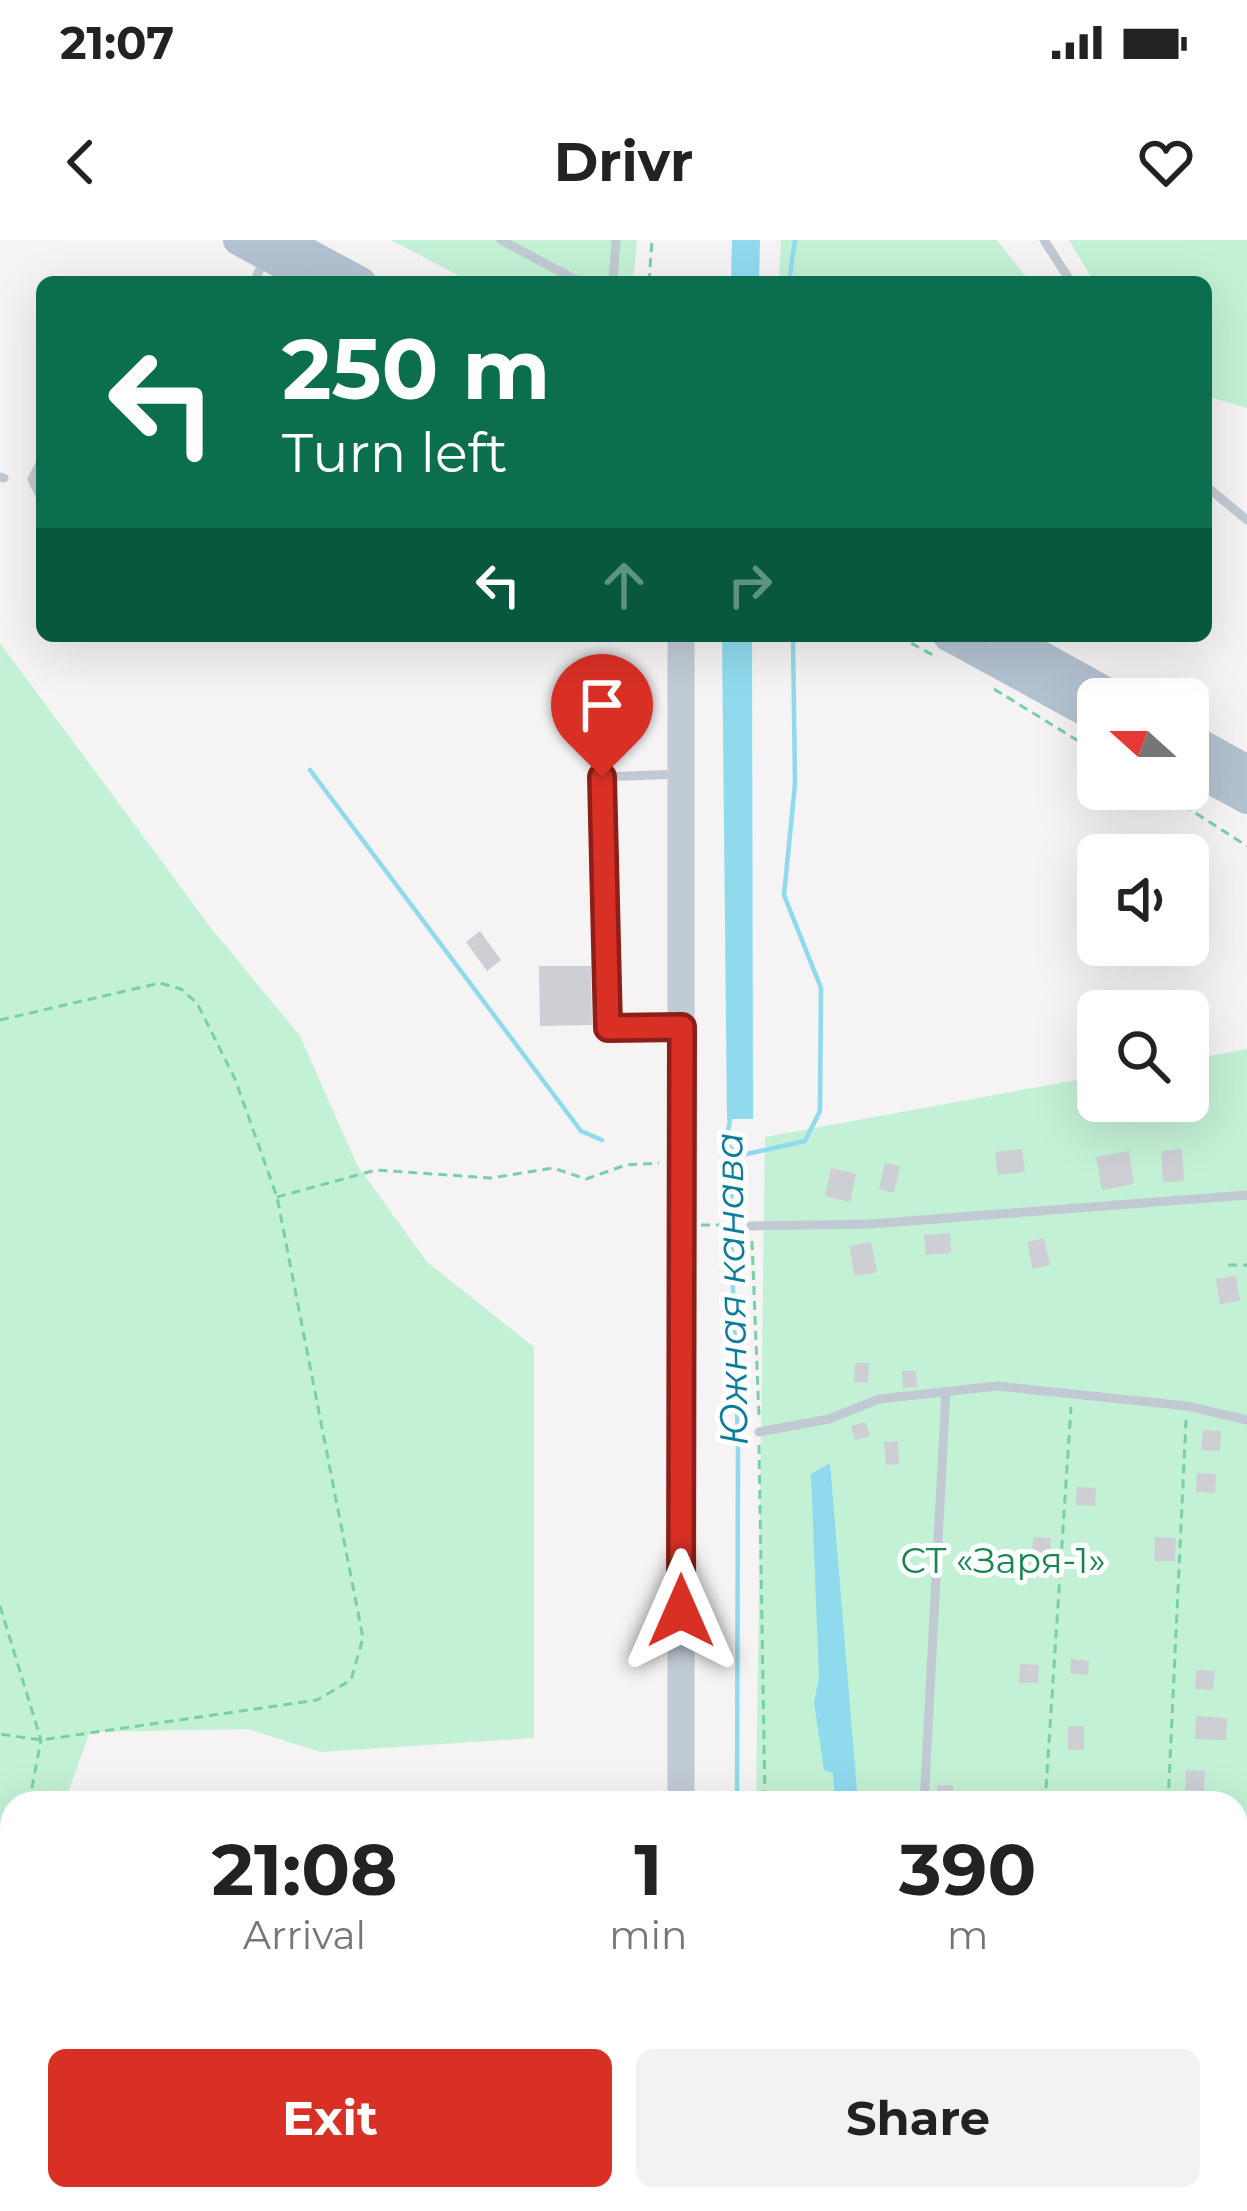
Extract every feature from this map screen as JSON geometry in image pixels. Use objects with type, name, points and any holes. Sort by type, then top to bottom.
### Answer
[{"type":"main road","points":[[238,240],[303,276]]},
{"type":"main road","points":[[268,259],[337,276]]},
{"type":"main road","points":[[680,1791],[681,642]]},
{"type":"main road","points":[[1016,642],[1081,678]]},
{"type":"main road","points":[[942,646],[1077,708]]},
{"type":"main road","points":[[1209,749],[1247,770]]},
{"type":"main road","points":[[1209,778],[1247,799]]},
{"type":"lane","points":[[501,240],[569,276]]},
{"type":"lane","points":[[613,276],[616,240]]},
{"type":"lane","points":[[1045,240],[1067,276]]},
{"type":"lane","points":[[1212,491],[1247,520]]},
{"type":"lane","points":[[681,774],[602,777],[608,1028],[682,1027]]},
{"type":"lane","points":[[751,1226],[870,1224],[1247,1195]]},
{"type":"lane","points":[[759,1432],[829,1419],[879,1399],[997,1386],[1186,1406],[1247,1420]]},
{"type":"lane","points":[[925,1791],[946,1390]]},
{"type":"path","points":[[649,276],[652,240]]},
{"type":"path","points":[[992,688],[1077,740]]},
{"type":"path","points":[[1190,810],[1247,847]]},
{"type":"path","points":[[0,1020],[160,983],[181,989],[196,1003],[235,1079],[277,1197],[363,1638],[352,1680],[317,1700],[41,1740],[0,1734]]},
{"type":"path","points":[[277,1197],[376,1170],[490,1178],[553,1168],[586,1179],[626,1166],[667,1163]]},
{"type":"path","points":[[713,1225],[751,1226],[765,1791]]},
{"type":"path","points":[[1228,1265],[1247,1265]]},
{"type":"path","points":[[1046,1791],[1072,1394]]},
{"type":"path","points":[[1169,1791],[1186,1406]]},
{"type":"path","points":[[0,1606],[41,1740],[32,1791]]},
{"type":"green space","points":[[391,240],[637,240],[634,276],[460,276]]},
{"type":"green space","points":[[781,240],[997,240],[1025,276],[779,276]]},
{"type":"green space","points":[[1069,240],[1247,240],[1247,408],[1212,398],[1212,276],[1090,276]]},
{"type":"green space","points":[[0,643],[211,928],[300,1036],[357,1165],[427,1262],[534,1347],[534,1738],[321,1752],[248,1729],[90,1732],[68,1791],[0,1791]]},
{"type":"green space","name":"СТ «Заря-1»","points":[[1247,1049],[1247,1791],[756,1791],[765,1137],[1077,1080],[1077,1122],[1209,1122],[1209,1056]]},
{"type":"water","points":[[732,240],[760,240],[759,276],[731,276]]},
{"type":"water","points":[[722,642],[752,642],[753,1119],[727,1119]]},
{"type":"water","points":[[830,1463],[857,1791],[834,1791],[833,1773],[824,1770],[814,1703],[819,1677],[811,1474]]},
{"type":"building","points":[[480,931],[501,960],[487,971],[466,942]]},
{"type":"building","points":[[539,966],[591,966],[592,1025],[540,1026]]},
{"type":"building","points":[[1022,1149],[1025,1172],[998,1175],[995,1152]]},
{"type":"building","points":[[1182,1149],[1184,1181],[1163,1182],[1161,1151]]},
{"type":"building","points":[[1129,1151],[1134,1184],[1102,1190],[1096,1157]]},
{"type":"building","points":[[885,1163],[900,1166],[894,1193],[879,1189]]},
{"type":"building","points":[[831,1168],[856,1174],[850,1202],[825,1196]]},
{"type":"building","points":[[950,1233],[951,1253],[926,1255],[924,1235]]},
{"type":"building","points":[[1044,1238],[1050,1265],[1033,1269],[1027,1242]]},
{"type":"building","points":[[871,1242],[877,1272],[855,1276],[849,1246]]},
{"type":"building","points":[[1236,1276],[1240,1301],[1220,1304],[1216,1279]]},
{"type":"building","points":[[855,1363],[869,1363],[868,1383],[854,1382]]},
{"type":"building","points":[[902,1371],[916,1371],[917,1387],[903,1388]]},
{"type":"building","points":[[865,1422],[870,1436],[855,1440],[851,1426]]},
{"type":"building","points":[[1203,1430],[1221,1431],[1220,1451],[1201,1450]]},
{"type":"building","points":[[898,1441],[899,1464],[886,1465],[884,1442]]},
{"type":"building","points":[[1197,1473],[1216,1474],[1215,1493],[1196,1492]]},
{"type":"building","points":[[1077,1487],[1096,1488],[1095,1506],[1076,1505]]},
{"type":"building","points":[[1033,1537],[1051,1538],[1050,1562],[1032,1561]]},
{"type":"building","points":[[1155,1537],[1176,1538],[1175,1561],[1154,1561]]},
{"type":"building","points":[[972,1558],[988,1559],[987,1575],[971,1575]]},
{"type":"building","points":[[1071,1659],[1089,1661],[1088,1675],[1070,1673]]},
{"type":"building","points":[[1020,1664],[1039,1665],[1038,1683],[1019,1683]]},
{"type":"building","points":[[1196,1670],[1215,1671],[1213,1690],[1195,1689]]},
{"type":"building","points":[[1196,1716],[1227,1718],[1226,1740],[1195,1739]]},
{"type":"building","points":[[1068,1726],[1084,1726],[1084,1750],[1068,1750]]},
{"type":"building","points":[[1186,1770],[1205,1771],[1204,1791],[1185,1790]]},
{"type":"building","points":[[937,1785],[953,1785],[953,1791],[937,1791]]},
{"type":"waterway","points":[[790,276],[795,240]]},
{"type":"waterway","points":[[738,1156],[805,1141],[820,1111],[821,988],[784,895],[795,784],[793,642]]},
{"type":"waterway","points":[[310,770],[581,1131],[602,1140]]},
{"type":"waterway","name":"Южная канава","points":[[731,1114],[726,1143],[738,1156],[730,1203],[738,1439],[737,1791]]},
{"type":"route","points":[[602,777],[608,1028],[682,1027],[681,1611]]}]
